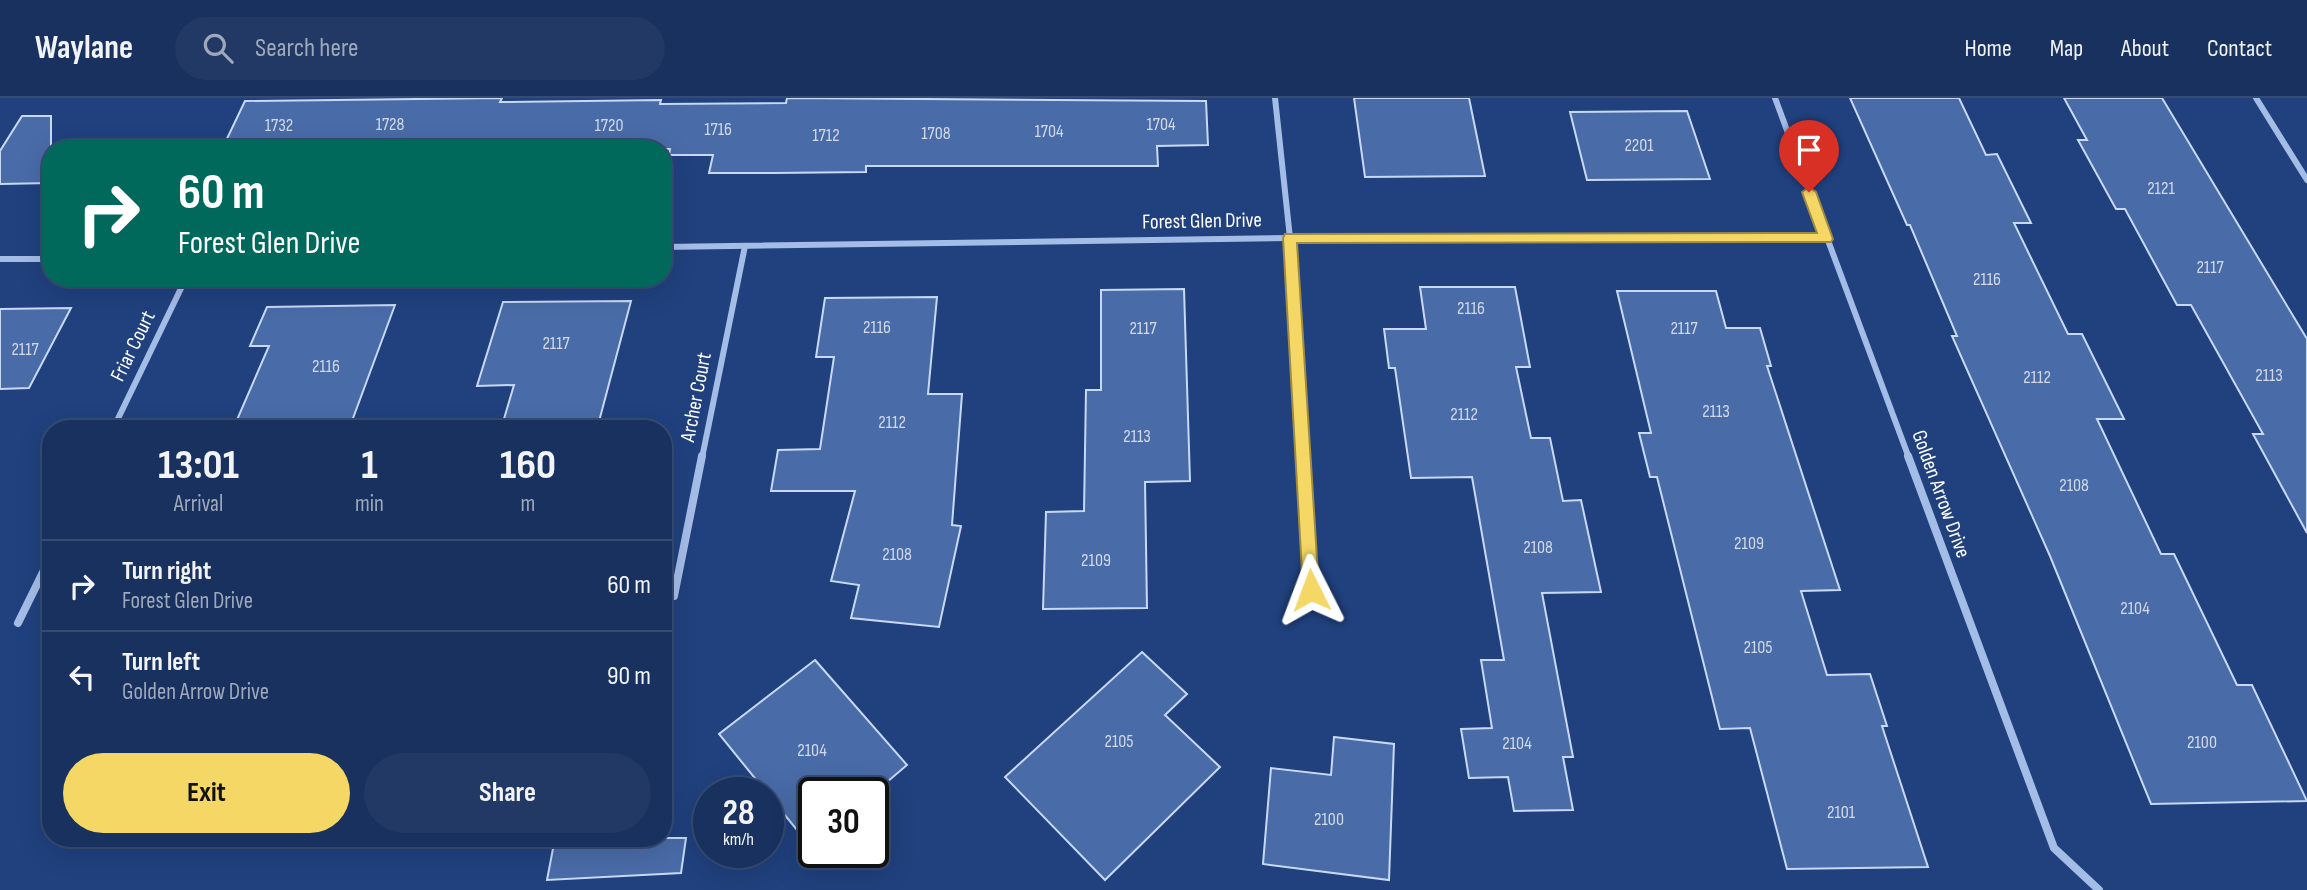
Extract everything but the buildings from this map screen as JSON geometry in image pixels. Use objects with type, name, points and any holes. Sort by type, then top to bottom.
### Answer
[{"type":"street","points":[[1275,98],[1290,238],[1311,590]]},
{"type":"street","name":"Golden Arrow Drive","points":[[1775,98],[2054,848],[2097,889]]},
{"type":"street","points":[[2256,98],[2307,180]]},
{"type":"street","name":"Forest Glen Drive","points":[[672,247],[1290,238],[1826,239]]},
{"type":"street","name":"Archer Court","points":[[674,596],[745,246]]},
{"type":"street","points":[[0,259],[42,258]]},
{"type":"street","name":"Friar Court","points":[[117,420],[182,287]]},
{"type":"street","points":[[18,623],[42,574]]},
{"type":"route","points":[[1311,590],[1290,238],[1826,239],[1809,192]]}]
